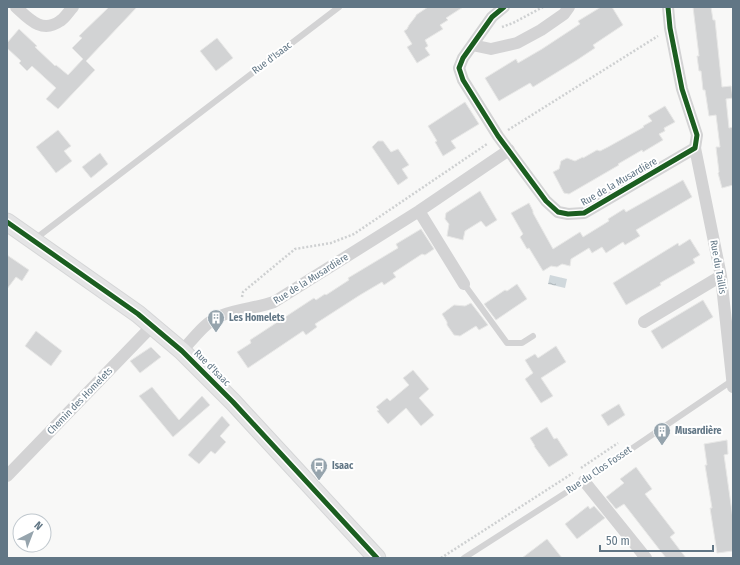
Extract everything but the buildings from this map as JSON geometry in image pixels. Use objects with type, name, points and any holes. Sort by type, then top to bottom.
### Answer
[{"type":"street","points":[[16,7],[37,25],[47,27],[60,21],[73,7]]},
{"type":"street","name":"Rue de la Musardière","points":[[504,7],[492,17],[463,58],[459,68],[463,80],[498,136],[546,201],[558,212],[568,214],[584,213],[695,148]]},
{"type":"street","points":[[472,45],[491,49],[517,42],[541,30],[564,14],[569,7]]},
{"type":"street","points":[[668,7],[670,28],[682,89],[697,134],[695,148]]},
{"type":"street","name":"Rue du Taillis","points":[[695,148],[721,276],[733,383]]},
{"type":"street","name":"Rue de la Musardière","points":[[182,351],[210,322],[220,316],[274,302],[419,211],[509,150]]},
{"type":"street","points":[[419,211],[464,284]]},
{"type":"street","name":"Rue d'Isaac","points":[[7,222],[138,314],[182,351],[233,402],[377,558]]},
{"type":"street","points":[[644,322],[721,276]]},
{"type":"street","name":"Chemin des Homelets","points":[[7,476],[152,326]]},
{"type":"street","points":[[584,480],[646,558]]},
{"type":"lane","name":"Rue d'Isaac","points":[[34,240],[339,7]]},
{"type":"lane","points":[[464,284],[507,344],[522,343],[533,336]]},
{"type":"lane","name":"Rue du Clos Fosset","points":[[464,558],[733,383]]},
{"type":"path","points":[[500,28],[513,23],[543,7]]},
{"type":"path","points":[[239,311],[243,292],[295,249],[331,244],[354,234],[498,136],[670,28]]},
{"type":"path","points":[[580,468],[619,443]]},
{"type":"path","points":[[441,558],[573,473]]},
{"type":"water","points":[[550,275],[567,279],[565,288],[548,284]]},
{"type":"cycle path","points":[[504,7],[492,17],[463,58],[459,68],[463,80],[498,136],[546,201],[558,212],[568,214],[584,213],[695,148],[697,135],[682,89],[670,28],[668,7]]},
{"type":"cycle path","points":[[7,222],[138,314],[182,351],[233,402],[377,558]]},
{"type":"place","name":"Les Homelets","points":[[216,333]]},
{"type":"place","name":"Musardière","points":[[662,446]]},
{"type":"place","name":"Isaac","points":[[319,481]]}]
